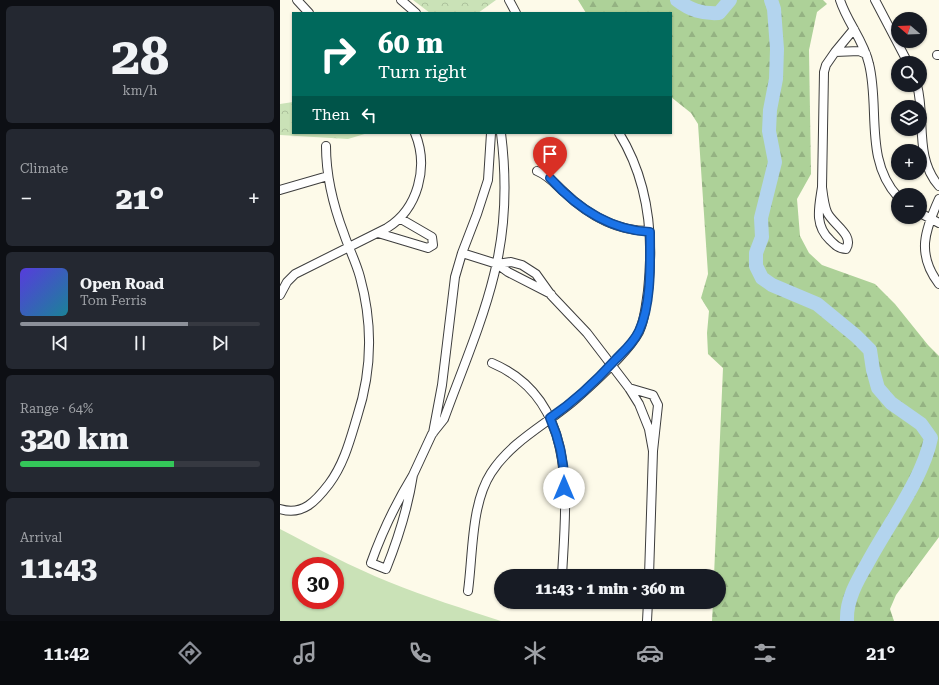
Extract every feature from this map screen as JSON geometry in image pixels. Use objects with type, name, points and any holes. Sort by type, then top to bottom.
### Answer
[{"type":"street","points":[[297,0],[307,12]]},
{"type":"street","points":[[401,0],[415,12]]},
{"type":"street","points":[[509,0],[515,12]]},
{"type":"street","points":[[840,0],[866,54],[874,90],[874,127],[878,155],[887,182],[891,188]]},
{"type":"street","points":[[876,0],[904,56]]},
{"type":"street","points":[[822,187],[827,213],[847,238],[848,243],[846,249],[839,248],[834,244],[820,226],[818,215],[822,187],[824,72],[826,65],[835,52],[854,29]]},
{"type":"street","points":[[835,52],[859,52],[866,54]]},
{"type":"street","points":[[918,92],[922,113],[922,140],[924,155],[933,179],[939,186]]},
{"type":"street","points":[[280,295],[287,282],[295,274],[378,233],[401,219],[418,190],[420,152],[415,134]]},
{"type":"street","points":[[413,475],[410,497],[394,549],[386,569],[371,563],[401,494],[413,475],[432,434],[444,373],[455,277],[488,180],[491,134]]},
{"type":"street","points":[[432,434],[444,419],[480,319],[497,264],[503,226],[505,200],[501,134]]},
{"type":"street","points":[[468,591],[477,512],[485,484],[491,473],[504,456],[539,426],[576,399],[611,365],[633,341],[640,330],[644,317],[650,263],[650,232],[644,191],[637,170],[619,134]]},
{"type":"street","points":[[280,509],[294,511],[310,505],[331,481],[346,453],[363,398],[370,350],[368,312],[360,276],[336,211],[328,176],[326,146]]},
{"type":"street","points":[[537,171],[550,178],[575,202],[601,220],[623,228],[650,232]]},
{"type":"street","points":[[280,190],[328,176]]},
{"type":"street","points":[[939,198],[930,219],[924,250],[930,270],[939,284]]},
{"type":"street","points":[[927,218],[939,223]]},
{"type":"street","points":[[378,233],[428,248],[433,245],[432,237],[401,219]]},
{"type":"street","points":[[462,253],[497,264],[508,272],[551,295]]},
{"type":"street","points":[[497,264],[511,262],[529,269],[536,274],[551,295],[587,333],[629,388],[646,418],[653,451]]},
{"type":"street","points":[[492,363],[512,373],[530,387],[550,418],[561,446],[565,472],[562,569]]},
{"type":"street","points":[[629,388],[649,393],[657,401],[653,451],[649,569]]},
{"type":"street","points":[[647,621],[648,609]]},
{"type":"green space","points":[[413,0],[496,0],[479,12],[429,12]]},
{"type":"green space","points":[[578,0],[823,0],[827,4],[817,12],[809,50],[811,174],[797,199],[800,236],[809,253],[822,265],[875,284],[895,304],[928,345],[939,356],[939,537],[896,595],[890,609],[894,621],[712,621],[713,609],[726,609],[726,569],[714,569],[723,368],[708,354],[707,333],[709,311],[701,298],[708,274],[698,124],[691,113],[672,98],[672,12],[585,12]]},
{"type":"green space","points":[[292,102],[292,134],[365,134],[348,139],[280,135],[280,104]]},
{"type":"green space","points":[[280,529],[334,557],[292,557],[292,609],[344,609],[344,562],[389,582],[431,598],[501,621],[280,621]]},
{"type":"waterway","points":[[677,0],[696,11],[713,13],[719,13],[730,0]]},
{"type":"waterway","points":[[771,0],[774,9],[777,49],[776,79],[770,110],[769,131],[775,162],[761,218],[762,237],[756,253],[756,266],[762,278],[772,285],[817,304],[856,336],[870,350],[878,388],[891,403],[921,424],[931,438],[927,454],[913,486],[856,584],[848,606],[847,621]]},
{"type":"route","points":[[550,178],[575,202],[601,220],[623,228],[650,232],[649,282],[644,317],[640,330],[633,341],[602,375],[576,399],[550,418],[561,446],[565,472],[564,488]]}]
